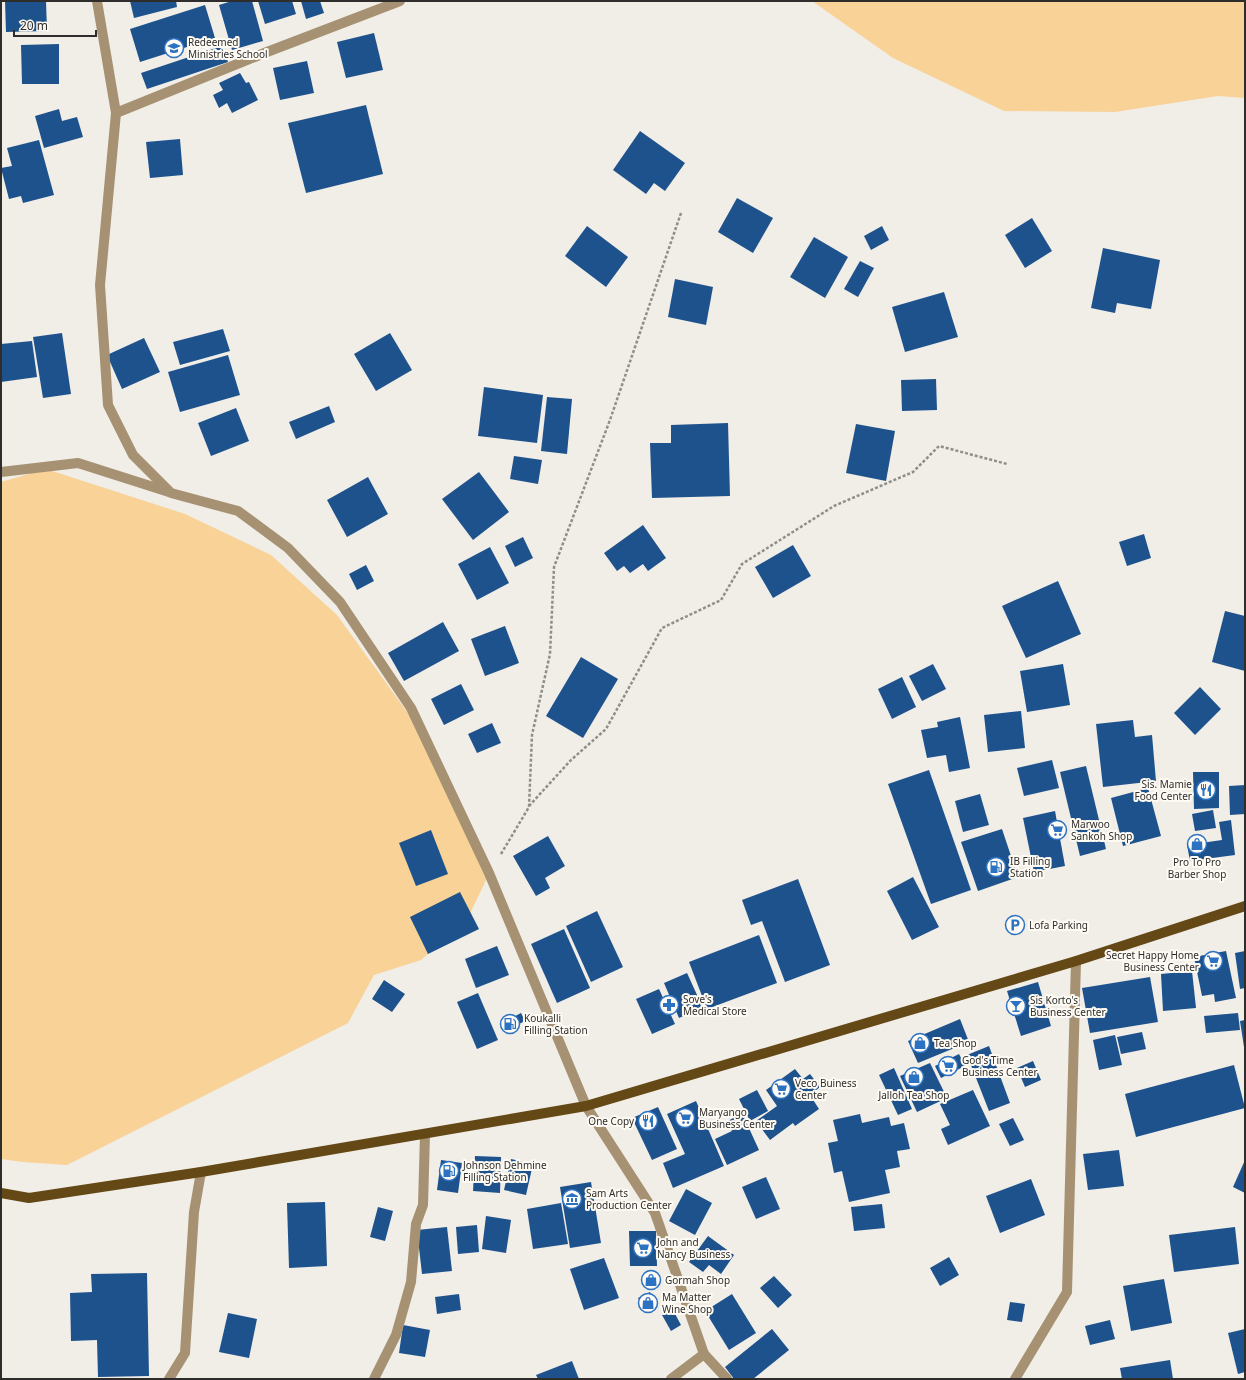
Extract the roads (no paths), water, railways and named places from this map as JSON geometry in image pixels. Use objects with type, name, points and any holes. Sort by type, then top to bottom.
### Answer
[{"type":"main road","points":[[1,1194],[29,1198],[201,1172],[586,1106],[1076,961],[1245,906]]},
{"type":"street","points":[[97,1],[116,112],[100,285],[108,405],[133,455],[171,493]]},
{"type":"street","points":[[116,112],[400,1]]},
{"type":"street","points":[[1,472],[78,463],[171,493],[238,511],[288,548],[340,602],[411,708],[490,873],[586,1106],[655,1213],[704,1354],[728,1379]]},
{"type":"street","points":[[1015,1379],[1067,1292],[1076,961]]},
{"type":"street","points":[[374,1379],[396,1334],[411,1282],[416,1224],[423,1205],[425,1134]]},
{"type":"street","points":[[169,1379],[185,1353],[194,1212],[201,1172]]},
{"type":"street","points":[[670,1379],[704,1354]]},
{"type":"place","name":"Redeemed Ministries School","points":[[174,48]]},
{"type":"place","name":"Sis. Mamie Food Center","points":[[1206,790]]},
{"type":"place","name":"Marwoo Sankoh Shop","points":[[1057,830]]},
{"type":"place","name":"Pro To Pro Barber Shop","points":[[1197,844]]},
{"type":"place","name":"IB Filling Station","points":[[996,867]]},
{"type":"place","name":"Lofa Parking","points":[[1015,925]]},
{"type":"place","name":"Secret Happy Home Business Center","points":[[1213,961]]},
{"type":"place","name":"Sove's Medical Store","points":[[669,1005]]},
{"type":"place","name":"Sis Korto's Business Center","points":[[1016,1006]]},
{"type":"place","name":"Koukalli Filling Station","points":[[510,1024]]},
{"type":"place","name":"Tea Shop","points":[[920,1043]]},
{"type":"place","name":"God's Time Business Center","points":[[948,1066]]},
{"type":"place","name":"Jalloh Tea Shop","points":[[914,1077]]},
{"type":"place","name":"Veco Buiness Center","points":[[781,1089]]},
{"type":"place","name":"Maryango Business Center","points":[[685,1118]]},
{"type":"place","name":"One Copy","points":[[648,1121]]},
{"type":"place","name":"Johnson Dehmine Filling Station","points":[[449,1171]]},
{"type":"place","name":"Sam Arts Production Center","points":[[572,1199]]},
{"type":"place","name":"John and Nancy Business","points":[[643,1248]]},
{"type":"place","name":"Gormah Shop","points":[[651,1280]]},
{"type":"place","name":"Ma Matter Wine Shop","points":[[648,1303]]}]
